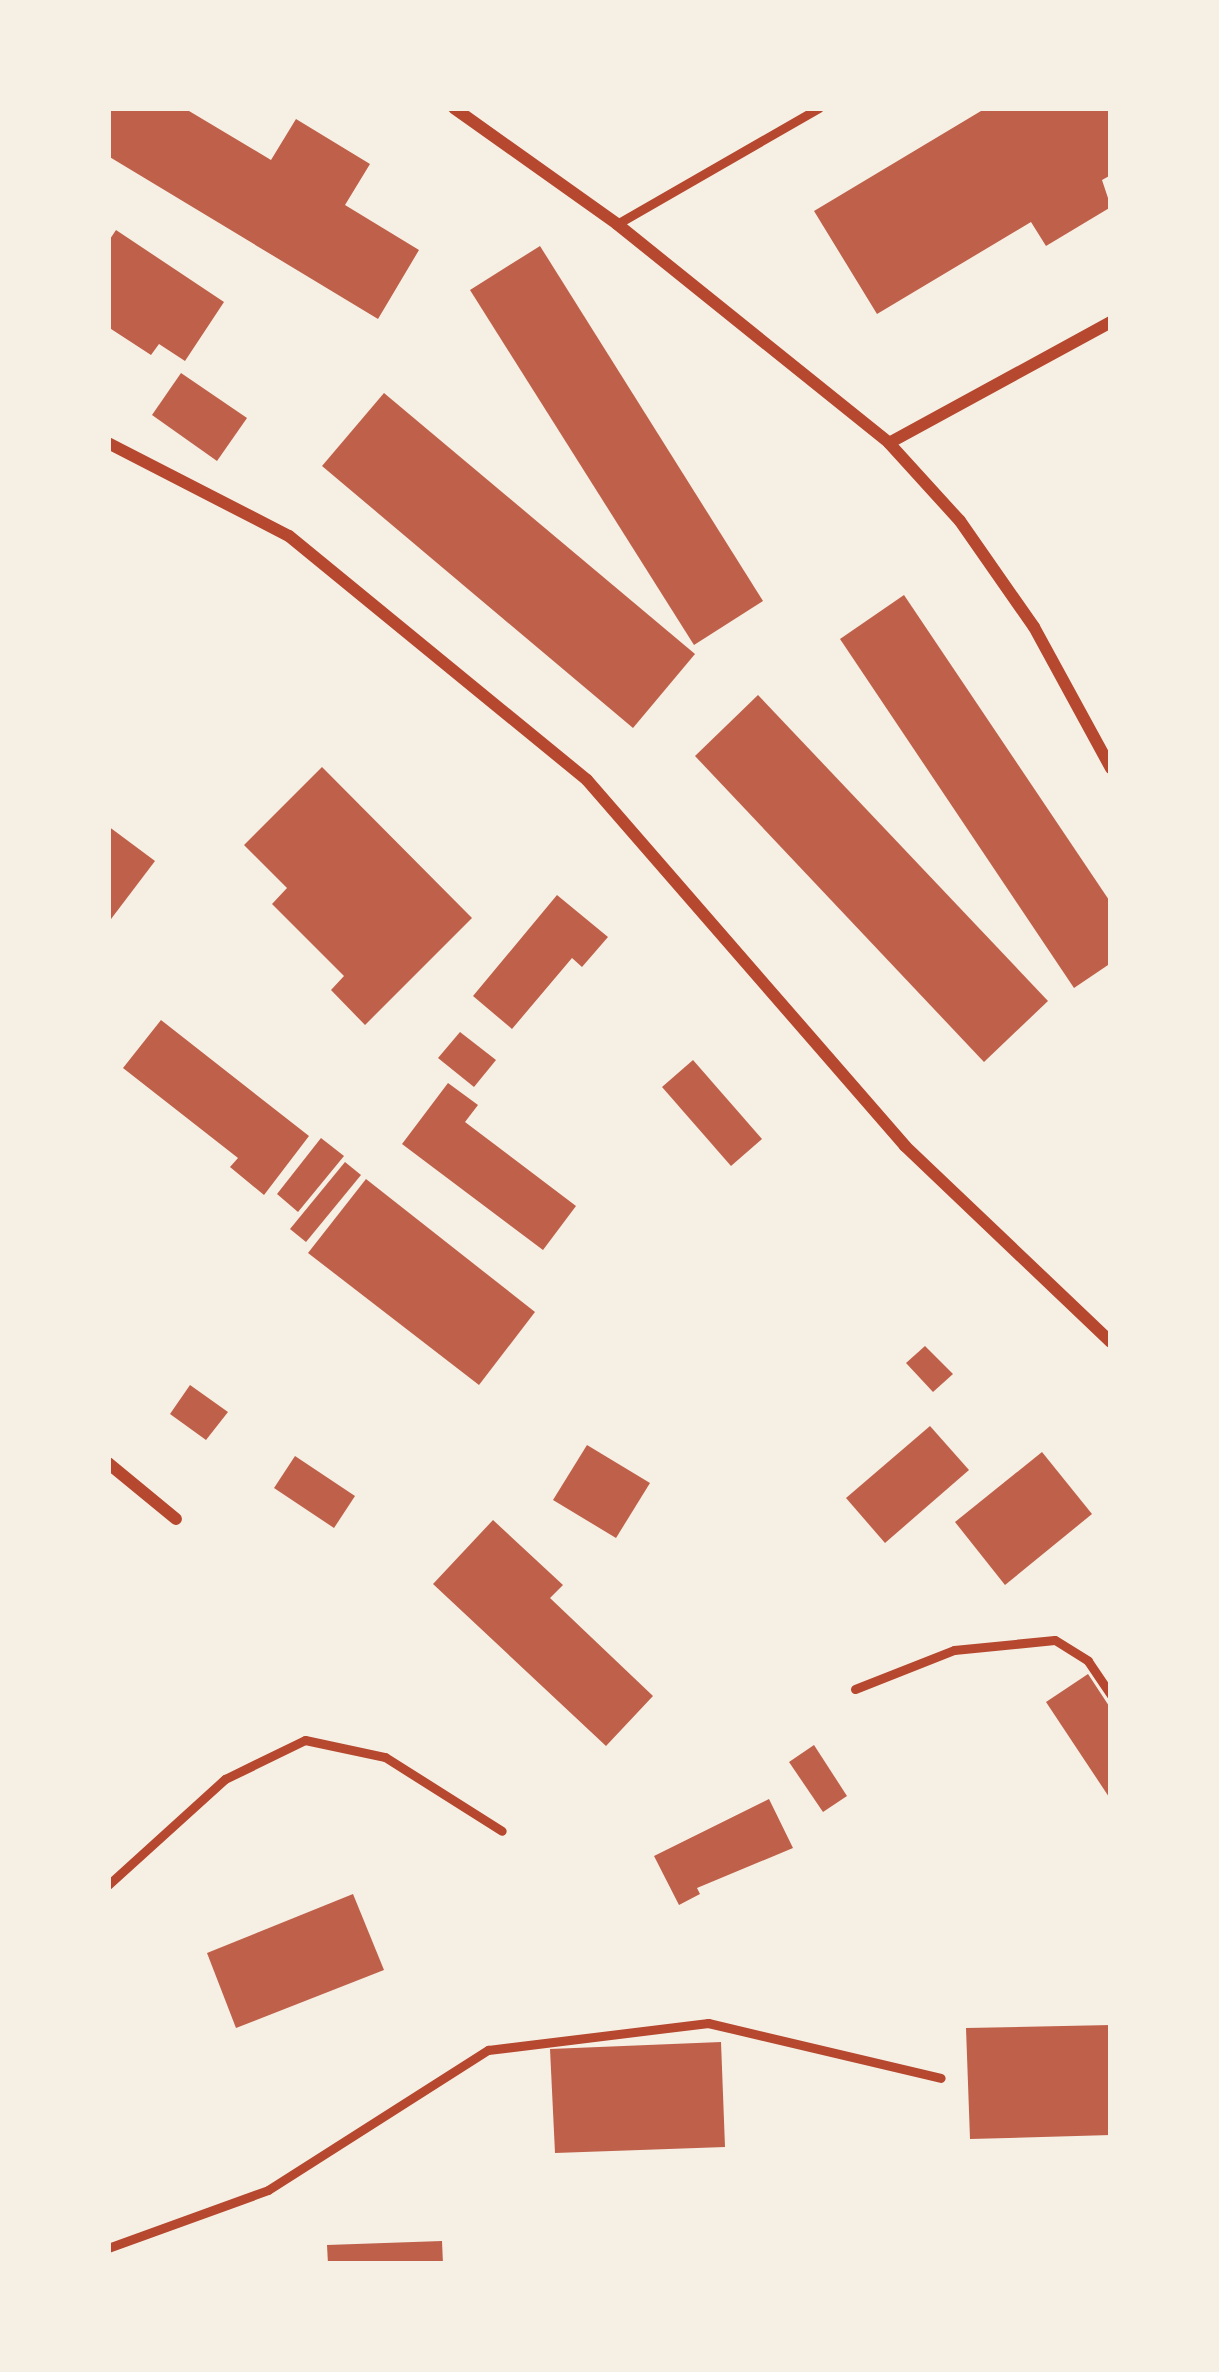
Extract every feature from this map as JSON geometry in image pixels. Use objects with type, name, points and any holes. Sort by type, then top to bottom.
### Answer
[{"type":"street","points":[[454,108],[617,224],[889,443],[960,520],[1034,627],[1111,768]]},
{"type":"street","points":[[889,443],[1111,322]]},
{"type":"street","points":[[108,442],[289,536],[587,780],[905,1146],[1111,1342]]},
{"type":"street","points":[[108,1463],[176,1519]]},
{"type":"lane","points":[[617,224],[819,108]]},
{"type":"lane","points":[[856,1689],[954,1650],[1055,1640],[1088,1661],[1111,1695]]},
{"type":"lane","points":[[108,1885],[225,1779],[305,1740],[385,1757],[502,1831]]},
{"type":"lane","points":[[108,2248],[268,2189],[488,2050],[708,2024],[941,2078]]},
{"type":"building","points":[[108,108],[184,108],[271,160],[296,119],[370,164],[345,205],[419,250],[378,319],[108,156]]},
{"type":"building","points":[[986,108],[1111,108],[1111,175],[1102,180],[1111,207],[1046,246],[1031,222],[877,314],[814,211]]},
{"type":"building","points":[[116,230],[224,302],[185,361],[159,344],[151,355],[108,327],[108,242]]},
{"type":"building","points":[[540,246],[763,601],[694,645],[470,290]]},
{"type":"building","points":[[181,373],[247,418],[217,461],[152,415]]},
{"type":"building","points":[[384,393],[695,654],[633,728],[322,466]]},
{"type":"building","points":[[904,595],[1111,903],[1111,963],[1074,988],[840,639]]},
{"type":"building","points":[[758,695],[1048,1001],[984,1062],[695,756]]},
{"type":"building","points":[[322,767],[472,918],[365,1025],[331,990],[344,976],[272,904],[287,888],[244,845]]},
{"type":"building","points":[[108,826],[155,861],[108,923]]},
{"type":"building","points":[[557,895],[608,937],[582,967],[572,958],[512,1029],[473,996]]},
{"type":"building","points":[[161,1020],[309,1136],[264,1195],[230,1167],[238,1158],[123,1068]]},
{"type":"building","points":[[460,1032],[496,1060],[474,1087],[438,1058]]},
{"type":"building","points":[[693,1060],[762,1139],[731,1166],[662,1087]]},
{"type":"building","points":[[448,1083],[478,1105],[465,1122],[576,1206],[543,1250],[402,1144]]},
{"type":"building","points":[[321,1138],[344,1156],[298,1212],[277,1194]]},
{"type":"building","points":[[345,1162],[361,1175],[306,1242],[290,1229]]},
{"type":"building","points":[[366,1179],[535,1312],[479,1385],[308,1253]]},
{"type":"building","points":[[925,1346],[953,1374],[933,1392],[906,1363]]},
{"type":"building","points":[[190,1385],[228,1412],[206,1440],[170,1414]]},
{"type":"building","points":[[930,1426],[969,1470],[885,1543],[846,1498]]},
{"type":"building","points":[[587,1445],[650,1483],[616,1538],[553,1500]]},
{"type":"building","points":[[1042,1452],[1092,1514],[1005,1585],[955,1522]]},
{"type":"building","points":[[295,1456],[355,1496],[334,1528],[274,1488]]},
{"type":"building","points":[[493,1520],[563,1585],[550,1598],[653,1696],[606,1746],[433,1584]]},
{"type":"building","points":[[1088,1674],[1111,1709],[1111,1800],[1046,1702]]},
{"type":"building","points":[[814,1745],[847,1796],[823,1812],[789,1762]]},
{"type":"building","points":[[769,1799],[793,1848],[697,1888],[700,1894],[679,1905],[654,1856]]},
{"type":"building","points":[[353,1894],[384,1970],[236,2028],[207,1953]]},
{"type":"building","points":[[1111,2025],[1111,2135],[970,2139],[966,2028]]},
{"type":"building","points":[[721,2042],[725,2147],[555,2153],[550,2049]]},
{"type":"building","points":[[442,2241],[443,2264],[328,2264],[327,2245]]}]
